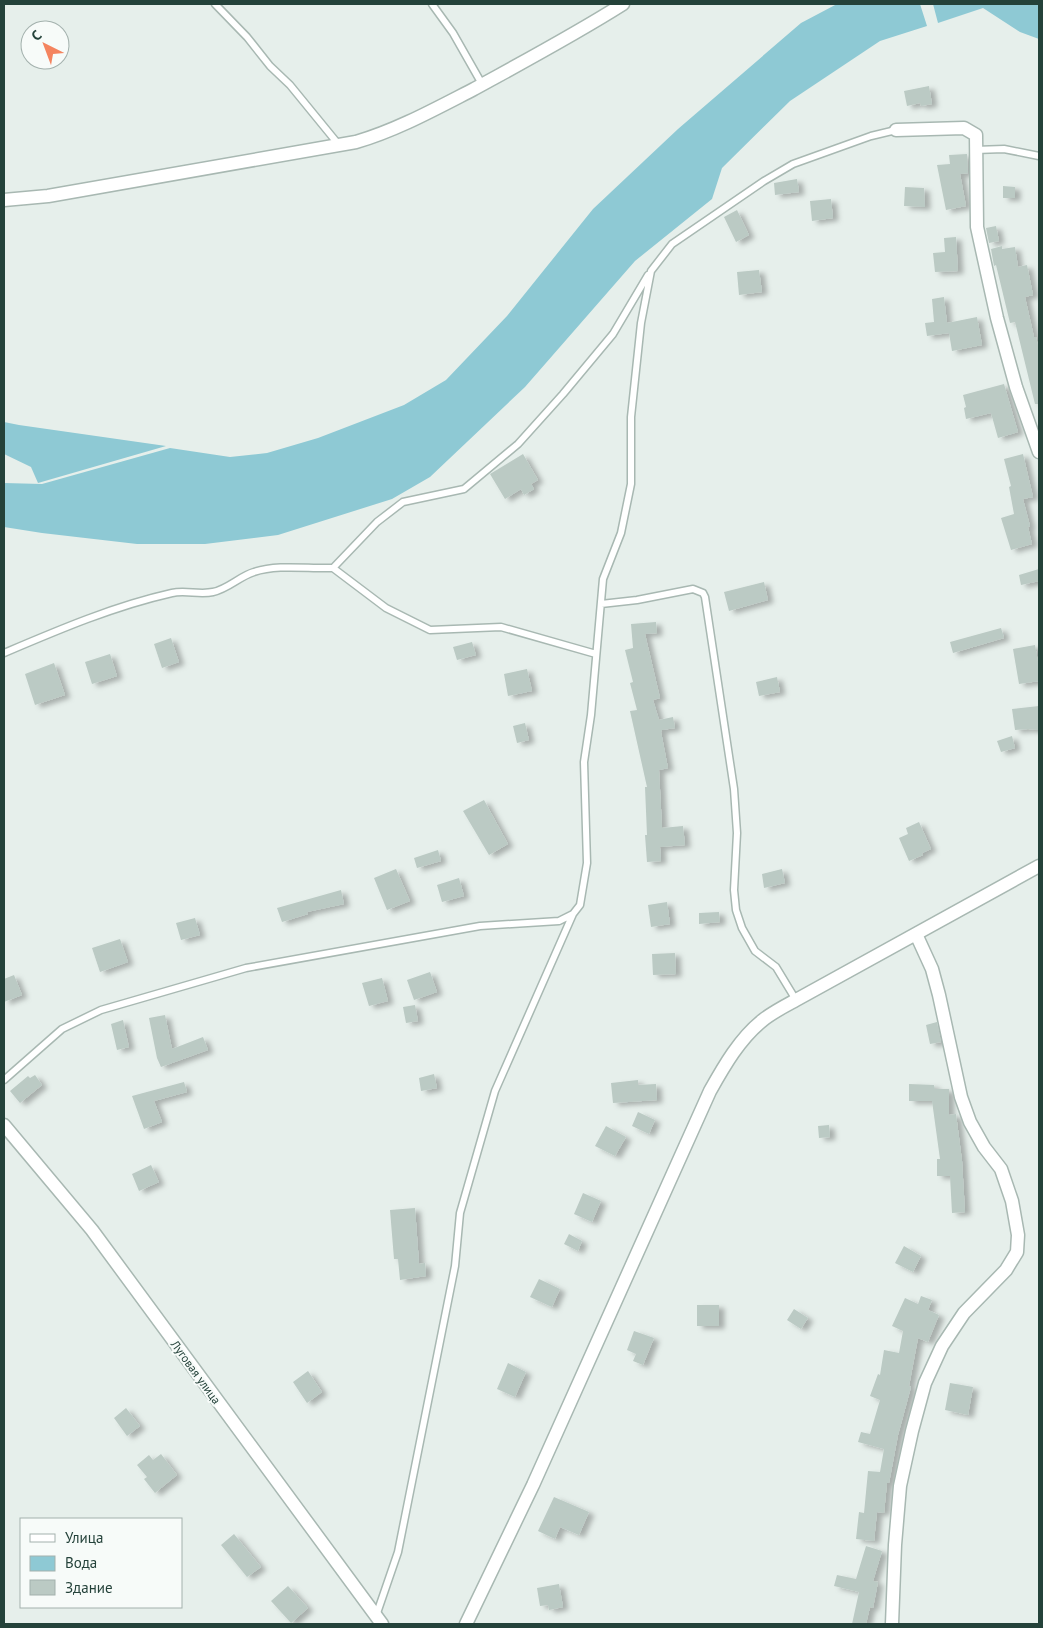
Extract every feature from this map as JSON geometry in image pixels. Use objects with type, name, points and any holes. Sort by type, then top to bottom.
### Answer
[{"type":"street","points":[[4,200],[48,196],[338,145],[378,136],[430,112],[482,84],[571,36],[623,4]]},
{"type":"street","points":[[896,130],[964,128],[976,135],[977,227],[997,318],[1016,387],[1039,452]]},
{"type":"street","points":[[466,1624],[533,1485],[710,1091],[720,1072],[747,1036],[763,1021],[796,1000],[1039,866]]},
{"type":"street","points":[[892,1624],[895,1545],[900,1486],[912,1430],[925,1383],[942,1346],[964,1313],[1010,1264],[1017,1252],[1018,1235],[1012,1201],[1001,1170],[984,1148],[970,1122],[962,1097],[935,978],[916,934]]},
{"type":"street","name":"Луговая улица","points":[[4,1125],[92,1230],[379,1620]]},
{"type":"lane","points":[[215,4],[270,66],[290,85],[338,145]]},
{"type":"lane","points":[[432,4],[452,33],[482,84]]},
{"type":"lane","points":[[333,568],[377,522],[403,502],[464,489],[518,444],[613,334],[651,270],[672,244],[764,180],[793,164],[871,136],[896,130]]},
{"type":"lane","points":[[976,150],[1004,149],[1039,156]]},
{"type":"lane","points":[[379,1620],[400,1542],[455,1266],[460,1212],[495,1091],[573,914],[580,905],[587,863],[584,762],[591,715],[603,579],[621,533],[631,484],[632,408],[640,324],[651,270]]},
{"type":"lane","points":[[4,652],[70,625],[142,600],[175,592],[213,592],[253,572],[274,567],[333,568],[386,608],[430,630],[501,627],[596,654]]},
{"type":"lane","points":[[601,604],[637,600],[693,589],[703,593],[734,789],[737,834],[734,890],[736,910],[742,928],[755,951],[776,967],[796,1000]]},
{"type":"lane","points":[[4,1080],[62,1029],[101,1010],[210,978],[246,968],[365,946],[480,926],[559,921],[573,914]]},
{"type":"water","points":[[837,4],[920,4],[927,26],[880,41],[790,101],[722,168],[712,199],[635,261],[525,387],[430,477],[392,499],[278,535],[205,544],[137,544],[4,527],[4,483],[42,484],[170,448],[230,457],[267,453],[318,438],[404,405],[446,380],[507,316],[593,209],[678,129],[801,23]]},
{"type":"water","points":[[933,4],[1039,4],[1039,39],[1020,32],[983,8],[938,23]]},
{"type":"water","points":[[4,422],[166,446],[38,483],[31,467],[4,454]]},
{"type":"building","points":[[929,86],[932,104],[921,106],[920,103],[907,106],[904,91]]},
{"type":"building","points":[[967,154],[968,173],[960,174],[966,206],[946,210],[937,165],[950,164],[949,155]]},
{"type":"building","points":[[797,179],[799,192],[775,195],[774,183]]},
{"type":"building","points":[[1003,186],[1015,187],[1015,198],[1003,198]]},
{"type":"building","points":[[905,187],[924,188],[925,207],[904,206]]},
{"type":"building","points":[[831,199],[833,218],[812,221],[810,201]]},
{"type":"building","points":[[737,210],[749,235],[736,242],[724,217]]},
{"type":"building","points":[[996,226],[999,241],[989,243],[986,228]]},
{"type":"building","points":[[956,237],[958,271],[935,272],[933,253],[945,252],[944,238]]},
{"type":"building","points":[[1002,246],[1002,249],[1015,247],[1018,267],[1027,265],[1033,295],[1025,297],[1034,337],[1036,337],[1039,350],[1039,404],[1035,404],[1015,322],[1010,323],[996,265],[994,266],[991,249]]},
{"type":"building","points":[[759,270],[762,292],[739,295],[737,272]]},
{"type":"building","points":[[944,297],[947,323],[977,317],[982,345],[952,351],[949,333],[927,336],[925,323],[934,322],[932,299]]},
{"type":"building","points":[[1004,384],[1018,432],[998,438],[991,413],[966,419],[963,395]]},
{"type":"building","points":[[523,454],[538,480],[531,484],[534,489],[524,495],[521,489],[505,499],[490,474]]},
{"type":"building","points":[[1023,454],[1033,497],[1023,499],[1030,526],[1028,527],[1032,544],[1011,550],[1001,518],[1014,514],[1009,487],[1011,486],[1004,459]]},
{"type":"building","points":[[1039,569],[1039,581],[1021,585],[1019,575]]},
{"type":"building","points":[[764,582],[768,600],[729,611],[724,592]]},
{"type":"building","points":[[656,622],[657,633],[645,634],[660,698],[653,700],[659,720],[673,717],[675,728],[662,730],[661,732],[668,768],[659,770],[662,828],[683,826],[685,845],[660,847],[661,861],[647,862],[645,787],[647,787],[630,711],[637,710],[630,683],[633,682],[625,650],[633,648],[631,624]]},
{"type":"building","points":[[1001,628],[1004,638],[953,653],[950,642]]},
{"type":"building","points":[[171,638],[179,662],[162,668],[154,644]]},
{"type":"building","points":[[472,642],[476,655],[457,660],[453,647]]},
{"type":"building","points":[[1035,645],[1039,681],[1019,684],[1013,649]]},
{"type":"building","points":[[110,654],[117,676],[92,684],[85,662]]},
{"type":"building","points":[[54,663],[65,695],[35,705],[25,674]]},
{"type":"building","points":[[527,669],[532,691],[508,696],[504,674]]},
{"type":"building","points":[[777,677],[780,692],[759,696],[756,682]]},
{"type":"building","points":[[1039,706],[1039,730],[1015,730],[1012,709]]},
{"type":"building","points":[[525,723],[529,740],[517,743],[513,726]]},
{"type":"building","points":[[1012,736],[1015,748],[1001,752],[997,741]]},
{"type":"building","points":[[484,800],[508,844],[489,855],[463,811]]},
{"type":"building","points":[[919,822],[931,849],[909,861],[899,838],[908,834],[906,828]]},
{"type":"building","points":[[438,850],[441,861],[417,868],[414,858]]},
{"type":"building","points":[[396,869],[410,901],[387,910],[374,878]]},
{"type":"building","points":[[782,869],[785,883],[764,888],[762,874]]},
{"type":"building","points":[[459,878],[464,896],[442,902],[437,885]]},
{"type":"building","points":[[341,890],[344,904],[307,912],[308,914],[282,922],[277,908]]},
{"type":"building","points":[[667,902],[670,924],[651,927],[648,905]]},
{"type":"building","points":[[719,912],[720,922],[699,924],[699,913]]},
{"type":"building","points":[[195,918],[200,935],[181,940],[176,923]]},
{"type":"building","points":[[120,939],[128,962],[100,972],[92,948]]},
{"type":"building","points":[[675,953],[676,974],[653,975],[652,954]]},
{"type":"building","points":[[430,972],[437,992],[414,1000],[407,980]]},
{"type":"building","points":[[14,975],[22,995],[4,1002],[4,979]]},
{"type":"building","points":[[382,978],[388,1001],[369,1006],[362,983]]},
{"type":"building","points":[[415,1005],[418,1021],[406,1023],[403,1007]]},
{"type":"building","points":[[165,1015],[172,1049],[203,1037],[208,1050],[161,1067],[157,1058],[149,1018]]},
{"type":"building","points":[[123,1020],[129,1047],[117,1050],[111,1024]]},
{"type":"building","points":[[937,1022],[941,1042],[930,1044],[926,1025]]},
{"type":"building","points":[[434,1074],[437,1088],[421,1091],[419,1078]]},
{"type":"building","points":[[35,1075],[42,1085],[20,1103],[10,1091],[28,1076],[30,1078]]},
{"type":"building","points":[[638,1080],[638,1085],[656,1084],[657,1100],[613,1103],[611,1083]]},
{"type":"building","points":[[184,1082],[187,1092],[154,1101],[162,1122],[144,1129],[132,1096]]},
{"type":"building","points":[[909,1084],[934,1085],[935,1089],[949,1089],[949,1115],[956,1114],[962,1161],[965,1212],[952,1213],[950,1176],[937,1176],[937,1159],[940,1159],[932,1101],[909,1101]]},
{"type":"building","points":[[638,1112],[655,1120],[649,1134],[632,1126]]},
{"type":"building","points":[[829,1125],[830,1137],[819,1138],[818,1126]]},
{"type":"building","points":[[606,1126],[626,1137],[615,1156],[595,1146]]},
{"type":"building","points":[[151,1165],[159,1182],[139,1191],[132,1174]]},
{"type":"building","points":[[583,1193],[601,1201],[592,1222],[574,1214]]},
{"type":"building","points":[[415,1208],[419,1264],[425,1263],[426,1276],[400,1280],[398,1259],[394,1259],[390,1210]]},
{"type":"building","points":[[569,1234],[582,1241],[578,1251],[564,1244]]},
{"type":"building","points":[[904,1246],[921,1256],[913,1272],[895,1263]]},
{"type":"building","points":[[539,1279],[560,1289],[552,1307],[530,1297]]},
{"type":"building","points":[[921,1296],[932,1300],[928,1310],[939,1315],[928,1342],[918,1338],[909,1386],[911,1387],[898,1435],[889,1483],[887,1483],[884,1513],[877,1512],[874,1541],[856,1539],[859,1512],[864,1513],[868,1471],[880,1472],[884,1449],[858,1442],[861,1432],[870,1434],[880,1400],[870,1396],[878,1374],[880,1375],[884,1350],[899,1353],[903,1331],[892,1326],[905,1298],[918,1304]]},
{"type":"building","points":[[697,1305],[719,1305],[719,1326],[697,1326]]},
{"type":"building","points":[[794,1309],[808,1318],[801,1329],[787,1320]]},
{"type":"building","points":[[634,1331],[654,1338],[643,1365],[633,1361],[636,1354],[627,1350]]},
{"type":"building","points":[[508,1363],[526,1372],[515,1397],[497,1389]]},
{"type":"building","points":[[308,1371],[322,1392],[307,1403],[293,1382]]},
{"type":"building","points":[[950,1383],[973,1387],[968,1415],[945,1410]]},
{"type":"building","points":[[126,1408],[140,1426],[127,1436],[114,1418]]},
{"type":"building","points":[[161,1454],[177,1475],[155,1493],[144,1479],[147,1477],[137,1465],[149,1455],[153,1460]]},
{"type":"building","points":[[554,1497],[589,1512],[579,1535],[560,1527],[555,1539],[538,1531]]},
{"type":"building","points":[[234,1534],[261,1567],[247,1577],[221,1545]]},
{"type":"building","points":[[866,1546],[882,1551],[873,1581],[878,1582],[873,1608],[870,1607],[866,1624],[852,1624],[859,1592],[834,1586],[837,1575],[856,1579]]},
{"type":"building","points":[[559,1584],[563,1607],[549,1610],[548,1605],[540,1606],[537,1588]]},
{"type":"building","points":[[288,1586],[308,1608],[291,1623],[271,1601]]}]
